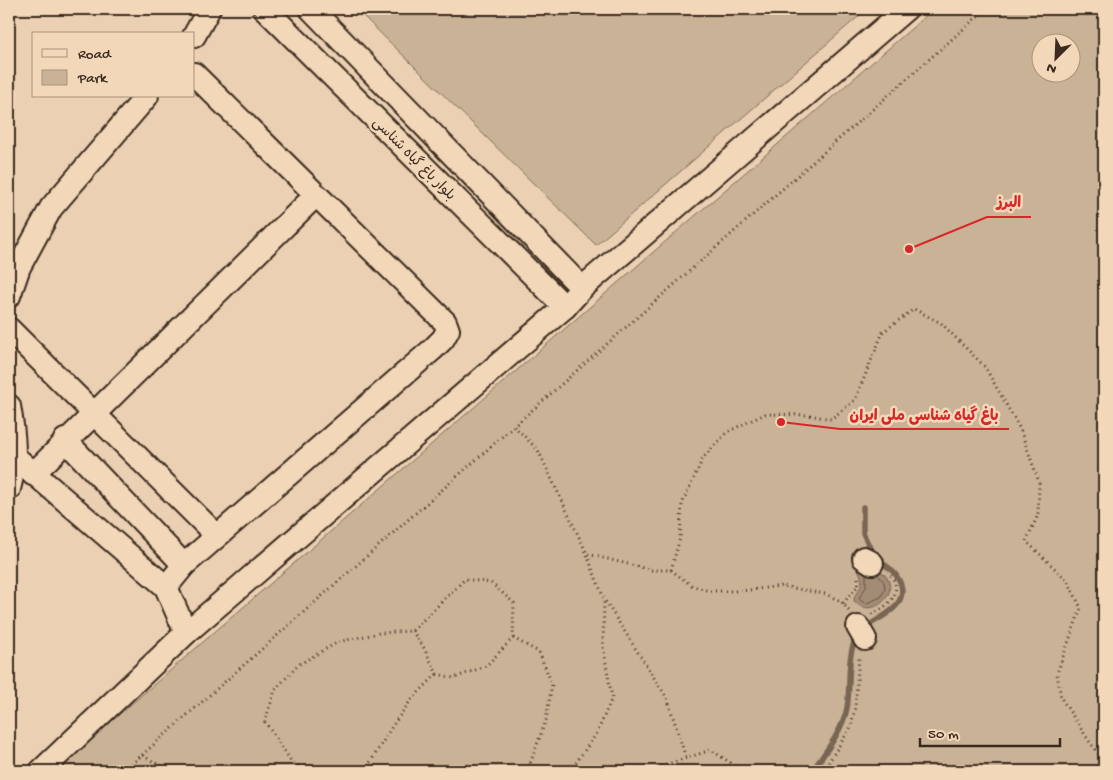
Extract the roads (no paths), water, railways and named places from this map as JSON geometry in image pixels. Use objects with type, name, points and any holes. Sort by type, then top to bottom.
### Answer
[{"type":"street","points":[[195,34],[210,9]]},
{"type":"street","name":"بلوار باغ گیاه شناسی","points":[[265,9],[565,307]]},
{"type":"street","name":"بلوار باغ گیاه شناسی","points":[[311,9],[582,288]]},
{"type":"street","points":[[41,771],[186,633],[565,307],[582,288],[906,9]]},
{"type":"street","points":[[166,587],[184,565],[433,349],[447,334],[448,330],[445,322],[195,75]]},
{"type":"street","points":[[9,296],[19,267],[51,208],[145,98]]},
{"type":"street","points":[[32,474],[316,194]]},
{"type":"street","points":[[9,329],[217,536]]},
{"type":"street","points":[[9,406],[15,457],[9,489]]},
{"type":"street","points":[[65,440],[184,565]]},
{"type":"street","points":[[15,457],[32,474],[166,587],[186,633]]},
{"type":"water","points":[[856,559],[877,568],[888,581],[890,589],[888,596],[876,606],[869,608],[861,606],[854,601],[861,587],[859,572],[854,563]]},
{"type":"waterway","points":[[863,507],[863,533],[871,550],[870,555]]},
{"type":"waterway","points":[[864,629],[893,609],[899,602],[901,595],[902,588],[896,575],[891,569],[877,561]]},
{"type":"waterway","points":[[812,771],[842,725],[847,708],[851,652],[857,636]]},
{"type":"place","name":"البرز","points":[[909,249]]},
{"type":"place","name":"باغ گیاه‌ شناسی ملی ایران","points":[[781,422]]}]
